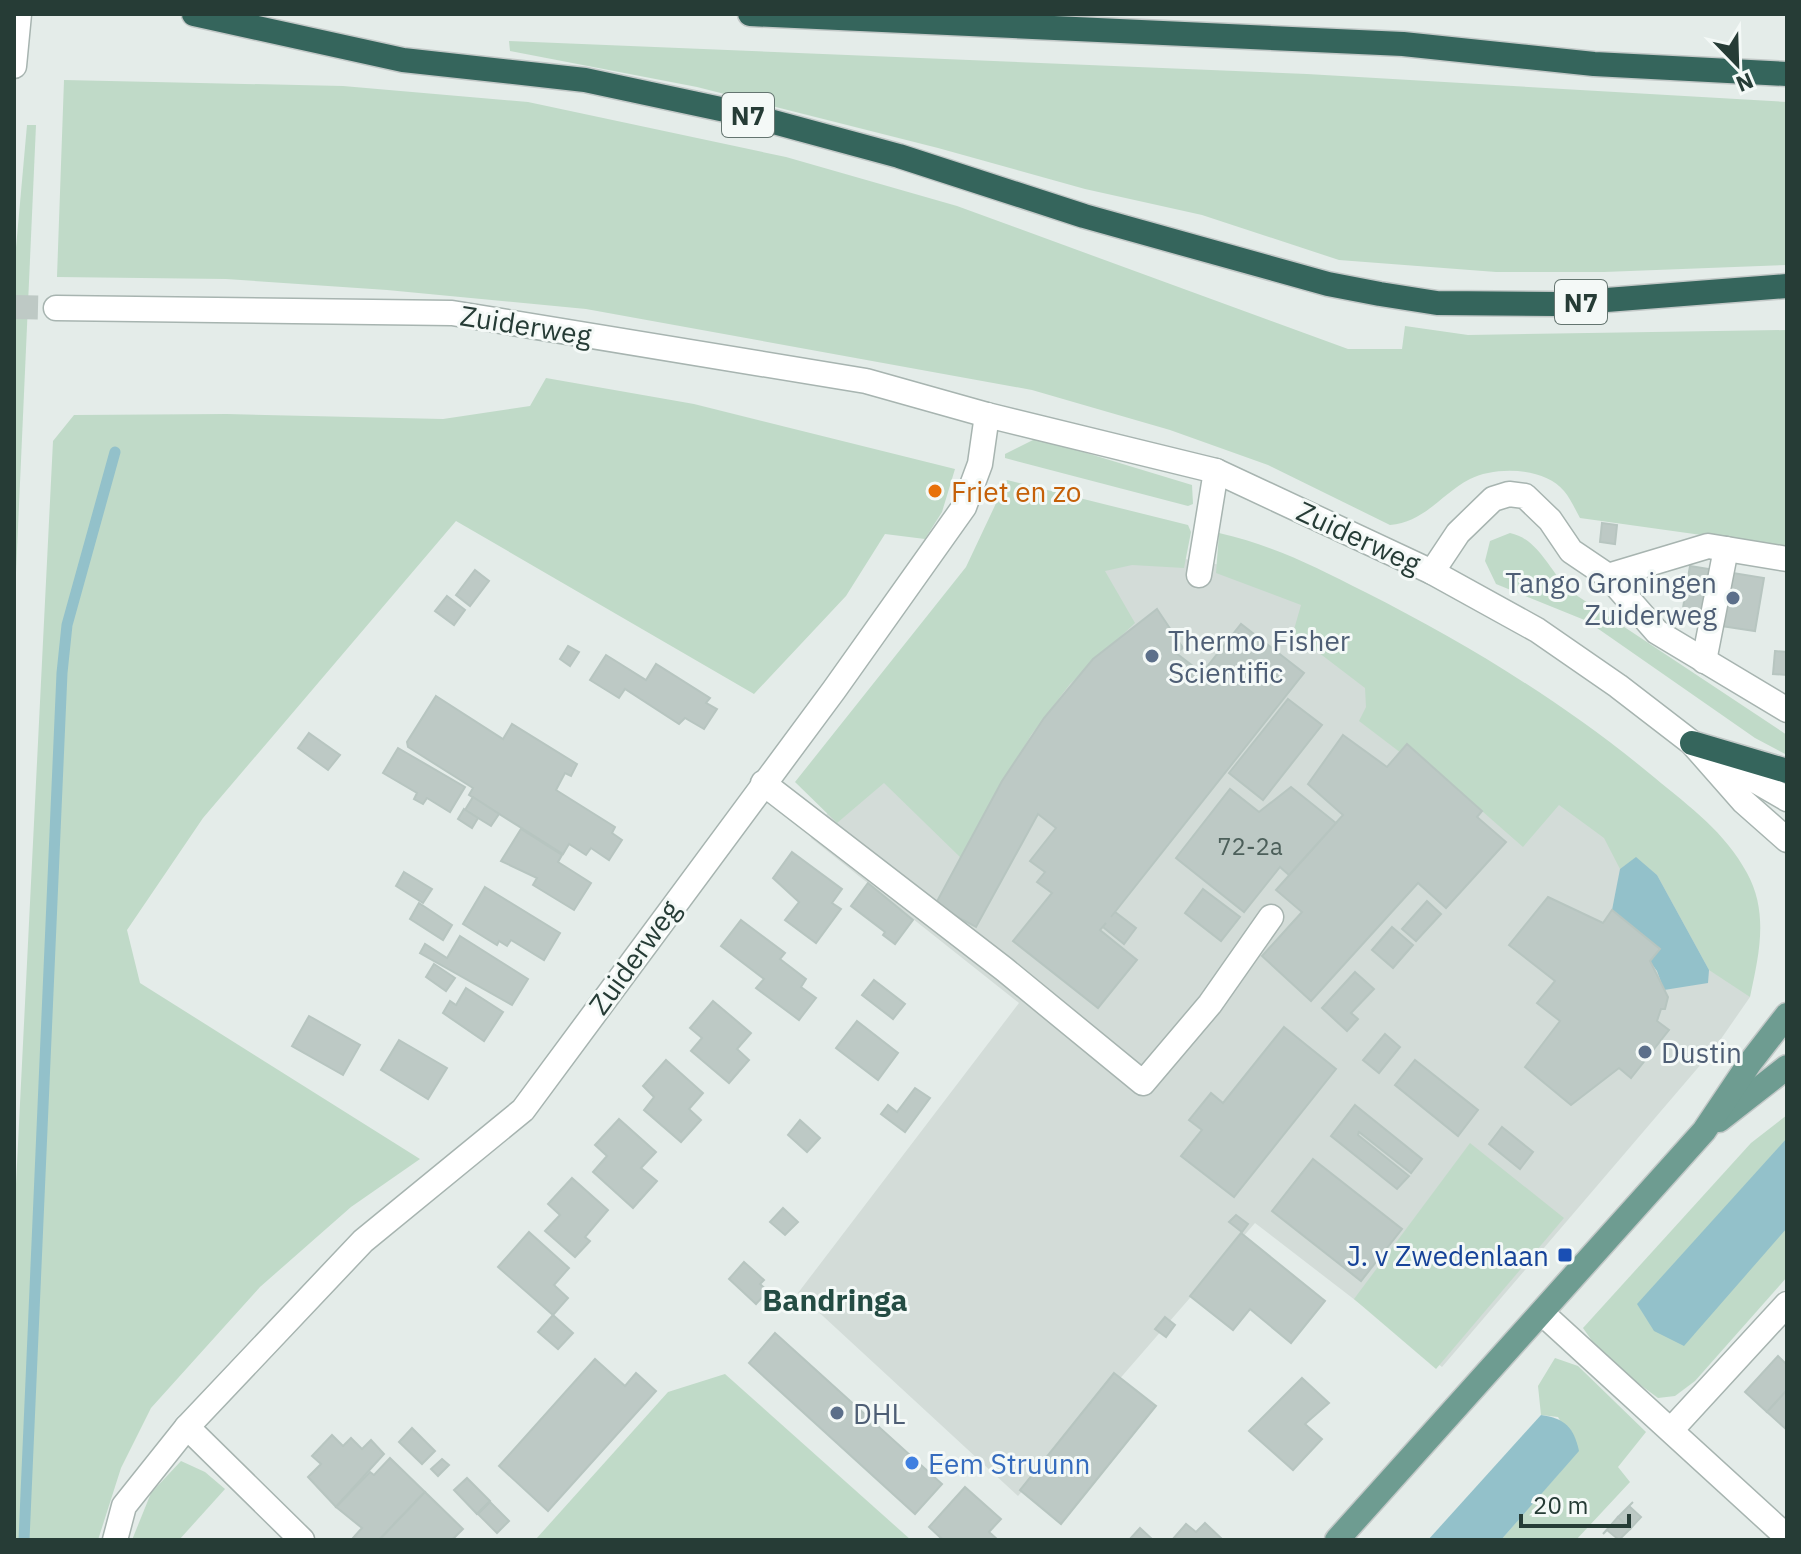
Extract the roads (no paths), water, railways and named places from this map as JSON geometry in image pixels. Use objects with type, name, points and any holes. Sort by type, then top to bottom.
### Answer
[{"type":"highway","name":"N7","points":[[194,14],[403,60],[585,80],[744,114],[899,156],[1084,216],[1328,284],[1380,294],[1437,303],[1555,304],[1785,287]]},
{"type":"highway","points":[[750,14],[1403,44],[1594,64],[1787,74]]},
{"type":"highway","points":[[1692,743],[1787,771]]},
{"type":"main road","points":[[1337,1540],[1704,1131],[1787,1015]]},
{"type":"main road","points":[[1704,1131],[1787,1067]]},
{"type":"street","points":[[14,66],[19,14]]},
{"type":"street","name":"Zuiderweg","points":[[56,308],[452,313],[866,381],[987,415],[1216,471],[1487,600],[1577,656],[1692,743],[1787,799]]},
{"type":"street","name":"Zuiderweg","points":[[115,1540],[124,1506],[187,1427],[363,1241],[523,1110],[964,507],[980,464],[987,415]]},
{"type":"street","points":[[1199,575],[1216,471]]},
{"type":"street","points":[[1432,572],[1476,513],[1493,499],[1509,494],[1525,496],[1539,507],[1571,551],[1608,576],[1657,632],[1787,710]]},
{"type":"street","points":[[1608,576],[1708,546],[1787,559]]},
{"type":"street","points":[[1704,661],[1726,549]]},
{"type":"street","name":"Zuiderweg","points":[[1692,743],[1744,802],[1787,840]]},
{"type":"street","points":[[763,783],[1004,969],[1143,1083],[1210,1004],[1271,917]]},
{"type":"street","points":[[1671,1430],[1787,1304]]},
{"type":"street","points":[[1542,1313],[1787,1537]]},
{"type":"street","points":[[187,1427],[302,1540]]},
{"type":"water","points":[[1636,857],[1657,875],[1709,970],[1708,983],[1664,990],[1657,971],[1612,910],[1620,869]]},
{"type":"water","points":[[1787,1138],[1787,1228],[1684,1346],[1654,1331],[1637,1304]]},
{"type":"water","points":[[1541,1415],[1567,1426],[1579,1451],[1501,1540],[1428,1540]]},
{"type":"waterway","points":[[24,1540],[62,673],[67,625],[115,452]]},
{"type":"tunnel","points":[[14,307],[56,308]]},
{"type":"place","name":"Friet en zo","points":[[935,491]]},
{"type":"place","name":"Tango Groningen Zuiderweg","points":[[1733,598]]},
{"type":"place","name":"Thermo Fisher Scientific","points":[[1152,656]]},
{"type":"place","name":"Dustin","points":[[1645,1052]]},
{"type":"place","name":"J. v Zwedenlaan","points":[[1565,1255]]},
{"type":"place","name":"DHL","points":[[837,1413]]},
{"type":"place","name":"Eem Struunn","points":[[912,1463]]},
{"type":"district","name":"Bandringa","points":[[835,1299]]}]
